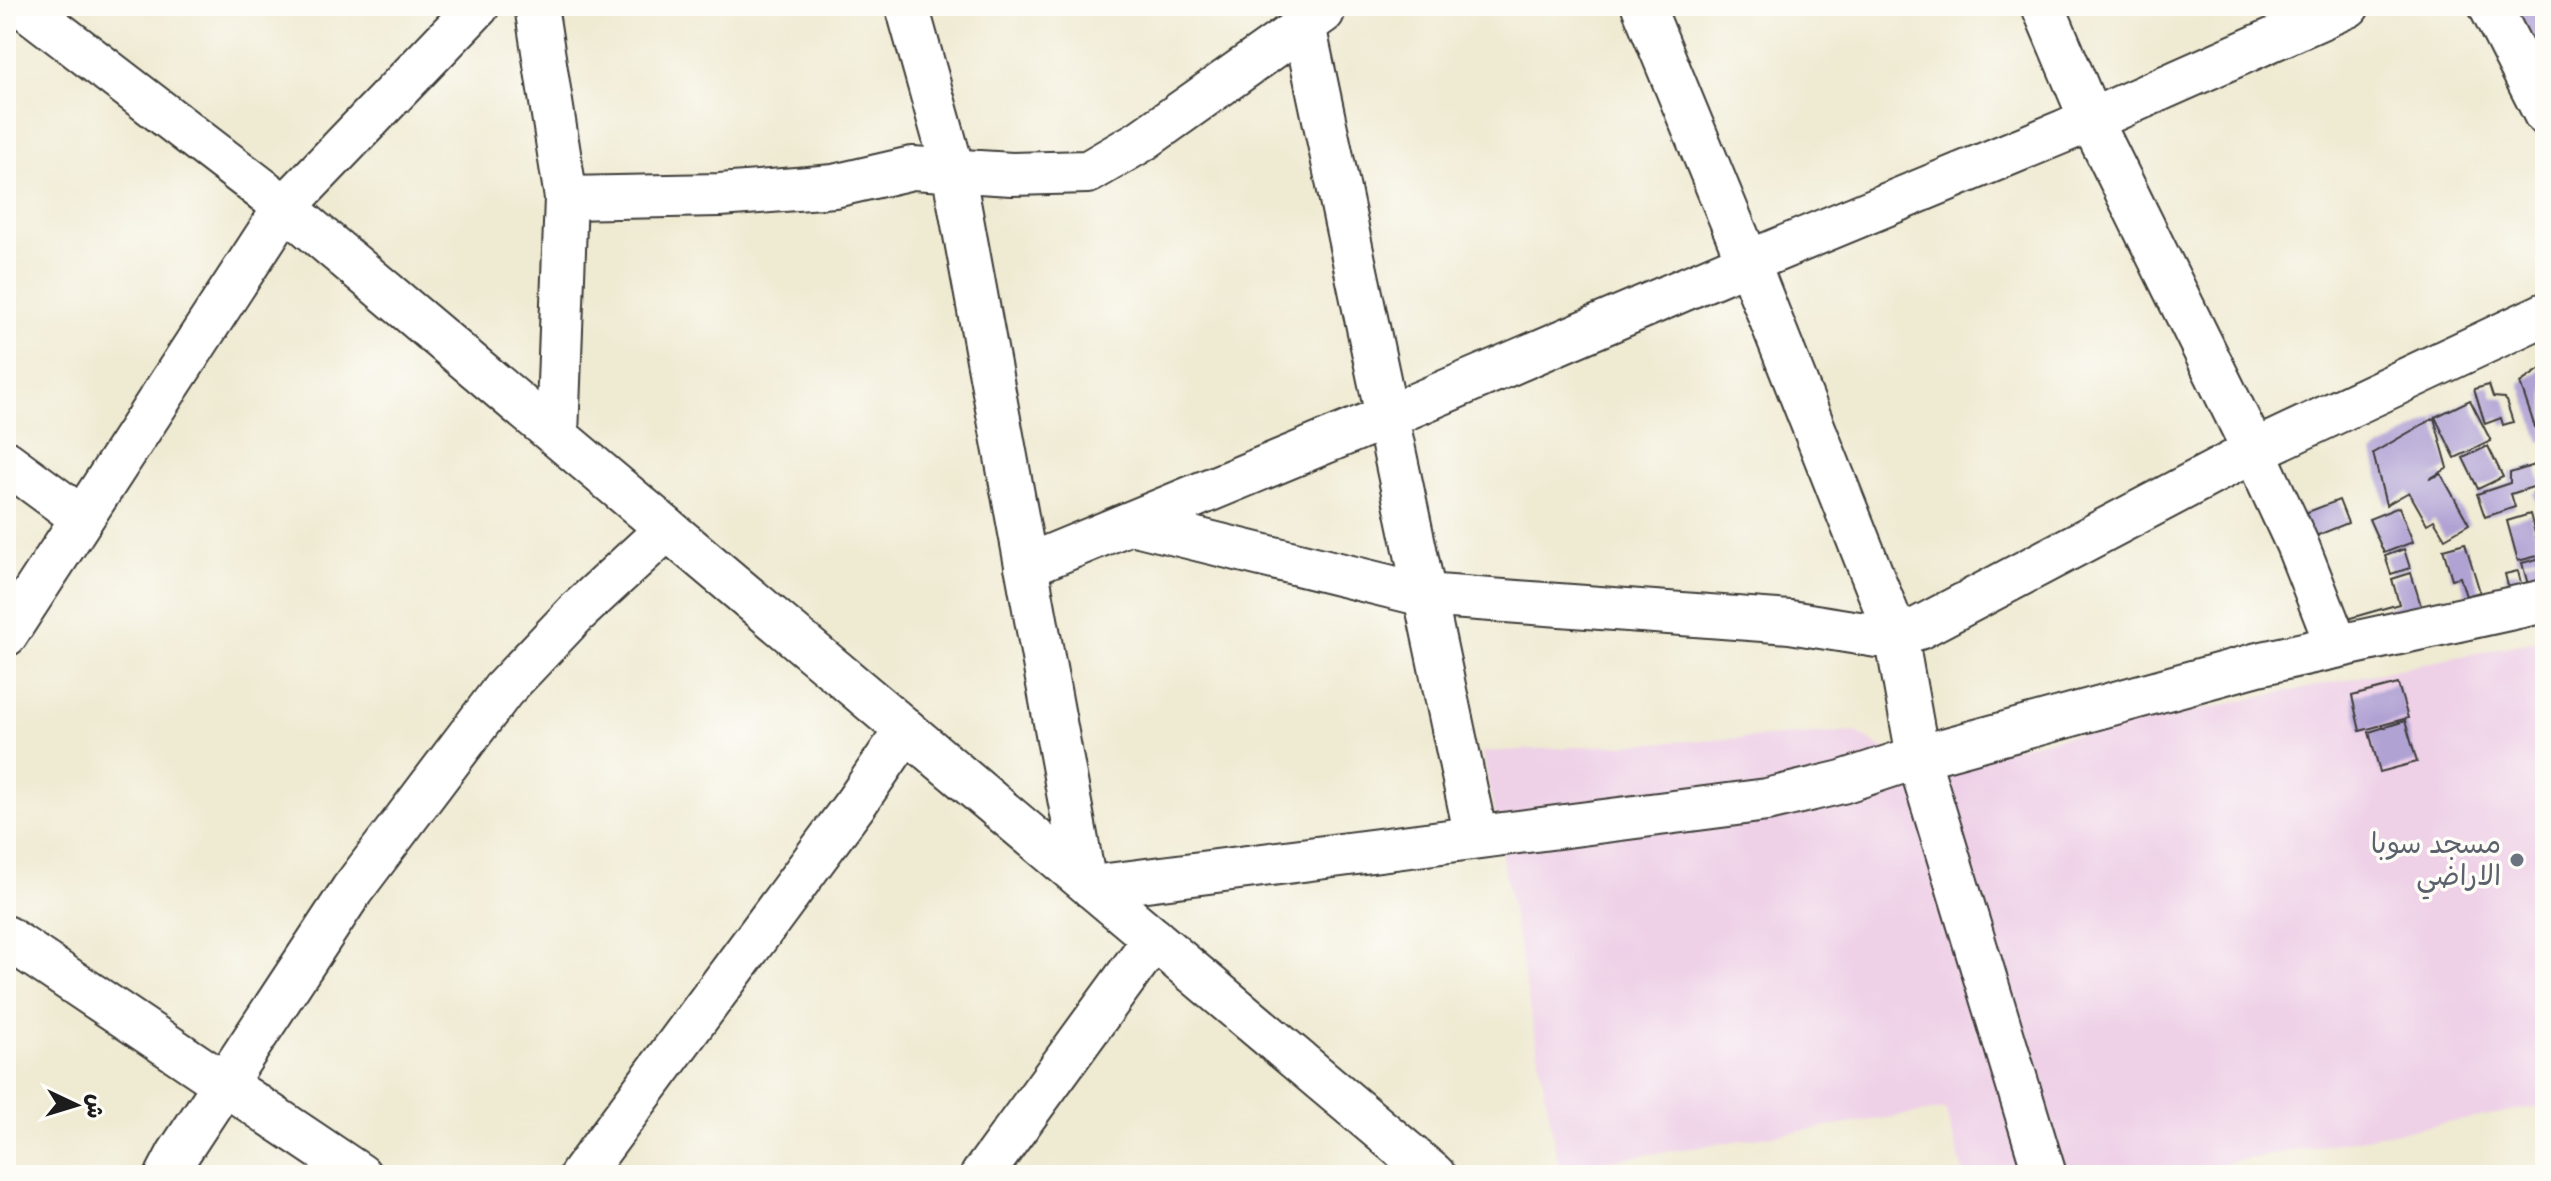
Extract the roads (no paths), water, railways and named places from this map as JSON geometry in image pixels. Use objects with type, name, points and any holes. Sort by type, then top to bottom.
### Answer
[{"type":"street","points":[[6,635],[285,207],[478,6]]},
{"type":"street","points":[[536,6],[566,198],[557,435]]},
{"type":"street","points":[[907,6],[953,170],[1088,883]]},
{"type":"street","points":[[1643,6],[1896,635],[1918,757],[2045,1175]]},
{"type":"street","points":[[2043,6],[2091,120],[2297,544],[2337,646]]},
{"type":"street","points":[[1026,566],[2091,120],[2348,6]]},
{"type":"street","points":[[2490,6],[2545,114]]},
{"type":"street","points":[[29,8],[285,207],[557,435],[1154,939],[1409,1167]]},
{"type":"street","points":[[566,198],[720,195],[834,186],[912,168],[1012,174],[1088,172],[1141,141],[1312,12],[1386,417],[1476,837]]},
{"type":"street","points":[[1131,523],[1424,595],[1790,622],[1877,636],[1896,635],[1919,628],[2254,451],[2545,314]]},
{"type":"street","points":[[6,462],[82,518]]},
{"type":"street","points":[[167,1175],[352,890],[503,690],[575,614],[667,529]]},
{"type":"street","points":[[1088,883],[1767,800],[1842,782],[1918,757],[2258,664],[2545,601]]},
{"type":"street","points":[[581,1175],[856,803],[906,730]]},
{"type":"street","points":[[6,937],[360,1175]]},
{"type":"street","points":[[982,1175],[1154,939]]},
{"type":"place","name":"مسجد سوبا الاراضي","points":[[2517,860]]}]
